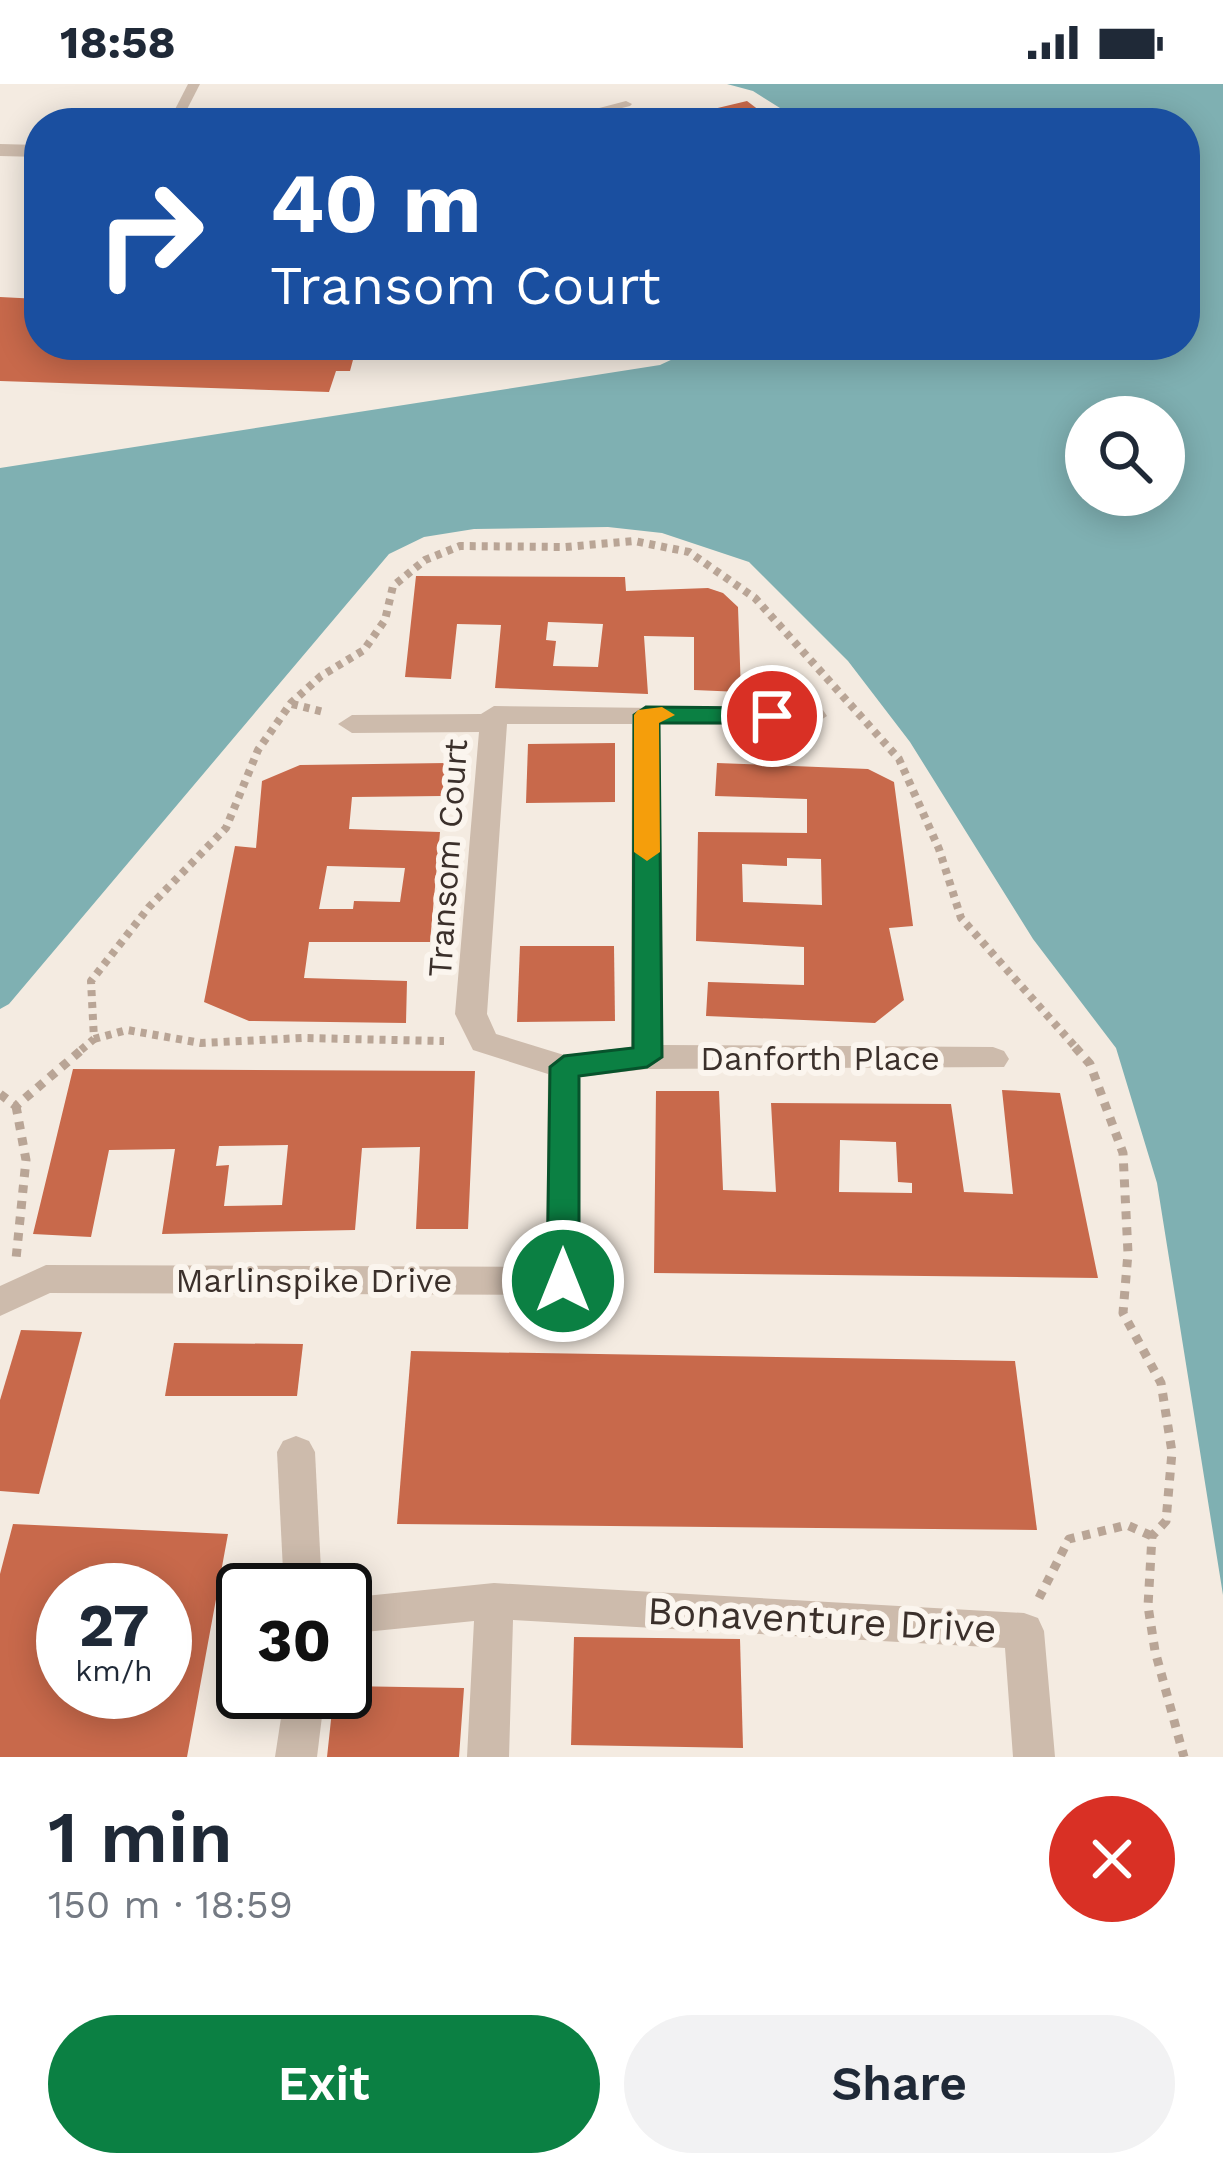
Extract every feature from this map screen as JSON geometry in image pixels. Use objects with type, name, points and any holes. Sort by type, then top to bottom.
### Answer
[{"type":"street","name":"Transom Court","points":[[484,1042],[471,1014],[494,715],[813,716]]},
{"type":"street","points":[[484,1042],[564,1067],[647,1057],[646,715]]},
{"type":"street","points":[[352,724],[494,723]]},
{"type":"street","name":"Danforth Place","points":[[647,1057],[993,1059]]},
{"type":"street","name":"Marlinspike Drive","points":[[6,1299],[46,1279],[563,1281],[564,1067]]},
{"type":"street","points":[[296,1452],[302,1563]]},
{"type":"street","points":[[488,1757],[494,1601]]},
{"type":"street","name":"Bonaventure Drive","points":[[372,1613],[494,1601],[1024,1631],[1034,1757]]},
{"type":"street","points":[[296,1757],[301,1719]]},
{"type":"lane","points":[[610,108],[626,104]]},
{"type":"path","points":[[94,1039],[91,982],[149,907],[226,828],[258,750],[291,703],[321,676],[364,650],[385,620],[393,586],[425,560],[460,546],[565,547],[634,541],[688,552],[755,598],[899,760],[939,850],[961,919],[1090,1064],[1123,1153],[1128,1253],[1123,1313],[1161,1383],[1172,1452],[1166,1521],[1153,1536],[1148,1606],[1155,1651],[1184,1757]]},
{"type":"path","points":[[16,1106],[94,1039],[127,1030],[201,1043],[285,1038],[484,1042]]},
{"type":"path","points":[[0,1094],[16,1106],[26,1160],[6,1299]]},
{"type":"path","points":[[1024,1631],[1069,1539],[1127,1525],[1153,1536]]},
{"type":"water","points":[[727,84],[1223,84],[1223,1595],[1157,1183],[1116,1048],[1033,939],[910,742],[848,661],[749,562],[662,533],[608,527],[474,529],[424,537],[389,554],[0,1009],[0,468],[671,360],[1200,360],[1200,108],[780,108],[753,91]]},
{"type":"building","points":[[747,101],[756,108],[718,108]]},
{"type":"building","points":[[0,297],[24,298],[24,360],[353,360],[350,371],[336,371],[329,392],[0,381]]},
{"type":"building","points":[[416,576],[625,577],[626,591],[708,588],[723,593],[738,607],[741,692],[694,690],[694,637],[644,636],[648,694],[495,688],[501,625],[457,624],[451,679],[405,677]],"holes":[[[548,622],[603,624],[598,667],[553,666],[556,641],[546,640]]]},
{"type":"building","points":[[615,743],[615,802],[526,803],[528,744]]},
{"type":"building","points":[[447,763],[442,796],[352,797],[349,829],[440,832],[430,942],[309,942],[304,978],[407,981],[406,1023],[249,1021],[204,1002],[235,846],[256,848],[262,781],[300,765]],"holes":[[[327,866],[405,868],[400,902],[354,901],[353,909],[319,909]]]},
{"type":"building","points":[[717,763],[868,769],[894,782],[913,926],[889,928],[904,1000],[875,1023],[706,1016],[708,982],[804,985],[804,947],[696,941],[698,832],[807,833],[807,799],[715,796]],"holes":[[[787,858],[821,859],[822,905],[743,902],[742,864],[787,866]]]},
{"type":"building","points":[[520,946],[614,946],[615,1021],[517,1022]]},
{"type":"building","points":[[73,1069],[475,1071],[468,1229],[416,1229],[420,1147],[362,1148],[355,1230],[162,1234],[175,1149],[109,1150],[91,1237],[33,1234]],"holes":[[[288,1145],[282,1205],[224,1206],[229,1165],[216,1166],[219,1146]]]},
{"type":"building","points":[[1002,1090],[1060,1093],[1098,1278],[654,1273],[656,1091],[719,1091],[723,1190],[776,1192],[771,1103],[951,1104],[964,1192],[1013,1194]],"holes":[[[840,1140],[896,1142],[898,1182],[912,1183],[912,1193],[839,1192]]]},
{"type":"building","points":[[21,1330],[82,1332],[39,1494],[0,1491],[0,1400]]},
{"type":"building","points":[[174,1343],[303,1344],[297,1396],[165,1396]]},
{"type":"building","points":[[411,1351],[1015,1361],[1037,1530],[397,1524]]},
{"type":"building","points":[[13,1524],[228,1534],[223,1563],[216,1563],[216,1599],[187,1757],[0,1757],[0,1574]]},
{"type":"building","points":[[574,1637],[740,1639],[743,1748],[571,1745]]},
{"type":"building","points":[[372,1686],[464,1688],[459,1757],[327,1757],[331,1719],[372,1719]]},
{"type":"slow traffic","points":[[647,852],[646,715],[662,715]]},
{"type":"route","points":[[563,1281],[564,1067],[647,1057],[646,715],[772,716]]}]
